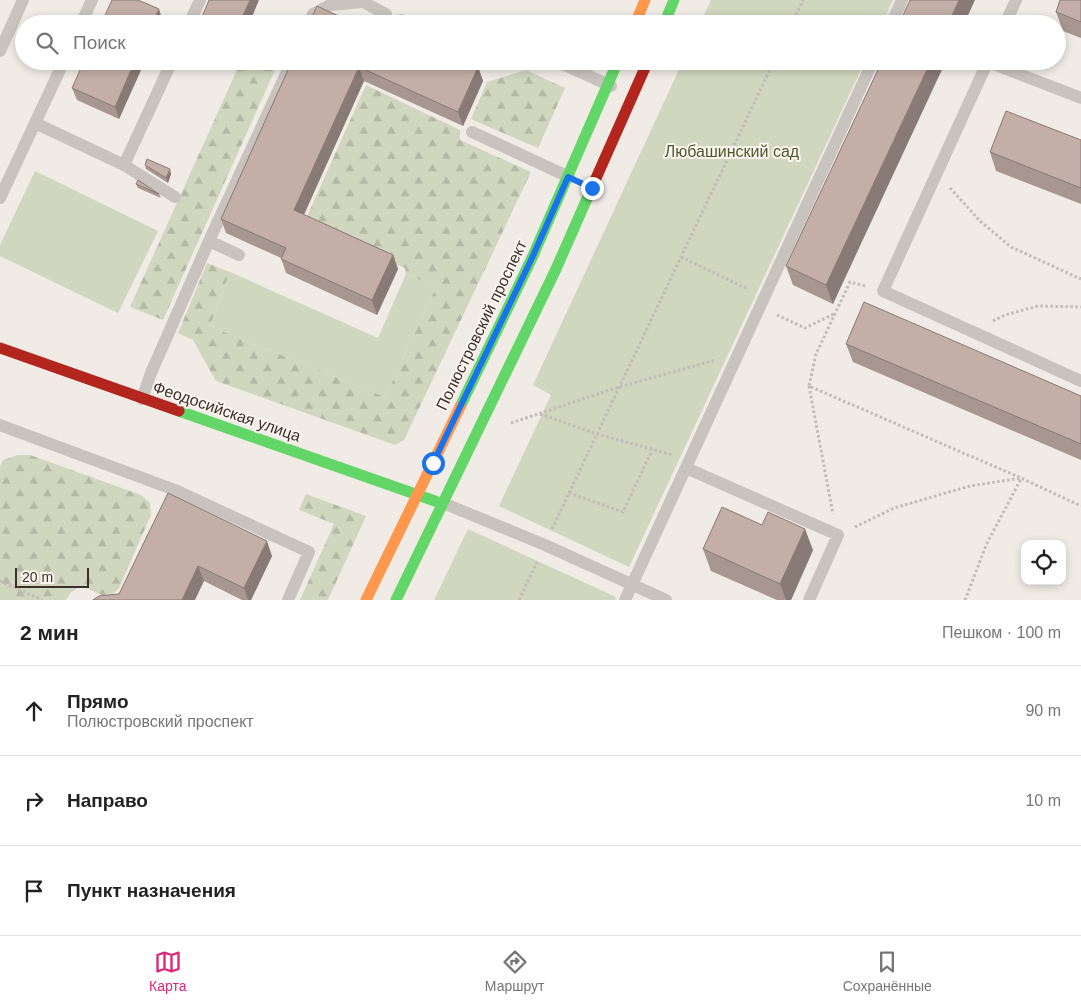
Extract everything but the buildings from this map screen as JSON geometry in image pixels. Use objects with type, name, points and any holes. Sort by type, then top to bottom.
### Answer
[{"type":"main road","points":[[639,15],[645,0]]},
{"type":"main road","points":[[668,15],[674,0]]},
{"type":"main road","name":"Полюстровский проспект","points":[[366,600],[532,258],[614,70]]},
{"type":"main road","points":[[396,600],[556,269],[644,70]]},
{"type":"main road","name":"Феодосийская улица","points":[[0,348],[444,503]]},
{"type":"lane","points":[[16,15],[23,0]]},
{"type":"lane","points":[[85,15],[92,0]]},
{"type":"lane","points":[[193,15],[200,0]]},
{"type":"lane","points":[[895,15],[902,0]]},
{"type":"lane","points":[[1009,15],[1016,0]]},
{"type":"lane","points":[[313,15],[330,5],[363,2],[386,14]]},
{"type":"lane","points":[[0,51],[15,18]]},
{"type":"lane","points":[[0,198],[3,183],[35,123],[60,70]]},
{"type":"lane","points":[[124,165],[168,70]]},
{"type":"lane","points":[[142,398],[151,373],[209,241],[288,70]]},
{"type":"lane","points":[[576,70],[632,96]]},
{"type":"lane","points":[[625,600],[870,70]]},
{"type":"lane","points":[[984,70],[882,291],[1081,381]]},
{"type":"lane","points":[[1009,70],[1081,98]]},
{"type":"lane","points":[[35,123],[124,165],[176,197]]},
{"type":"lane","points":[[472,132],[592,188]]},
{"type":"lane","points":[[209,241],[239,255]]},
{"type":"lane","points":[[0,426],[175,490],[309,552],[288,600]]},
{"type":"lane","points":[[688,463],[838,535],[808,600]]},
{"type":"lane","points":[[444,503],[545,545],[666,600]]},
{"type":"path","points":[[796,15],[803,0]]},
{"type":"path","points":[[519,600],[770,70]]},
{"type":"path","points":[[937,172],[980,221],[1011,247],[1081,279]]},
{"type":"path","points":[[681,257],[805,328],[836,312]]},
{"type":"path","points":[[850,282],[816,354],[809,386],[838,535],[894,508],[970,486],[1021,478]]},
{"type":"path","points":[[972,331],[1005,315],[1038,306],[1081,307]]},
{"type":"path","points":[[504,425],[619,387],[696,366],[740,351]]},
{"type":"path","points":[[809,386],[1081,506]]},
{"type":"path","points":[[539,414],[688,463]]},
{"type":"path","points":[[569,493],[623,512],[652,450]]},
{"type":"path","points":[[965,600],[987,543],[1021,478]]},
{"type":"path","points":[[0,581],[42,600]]},
{"type":"green space","points":[[711,0],[893,0],[886,15],[704,15]]},
{"type":"green space","points":[[237,70],[275,70],[163,320],[130,307]]},
{"type":"green space","points":[[526,70],[565,88],[538,148],[471,119],[487,82]]},
{"type":"green space","name":"Любашинский сад","points":[[679,70],[861,70],[629,567],[499,506],[551,395],[533,385]]},
{"type":"green space","points":[[366,85],[460,130],[460,140],[531,172],[404,440],[395,445],[216,381],[193,340],[178,333],[207,263],[230,272],[210,326],[385,397],[436,287],[406,274],[405,268],[304,223]]},
{"type":"green space","points":[[35,171],[158,231],[118,313],[0,256],[0,245]]},
{"type":"green space","points":[[230,272],[378,338],[406,274],[436,287],[385,397],[210,326]]},
{"type":"green space","points":[[18,455],[30,455],[141,495],[150,503],[151,515],[119,588],[111,596],[102,595],[81,586],[71,592],[66,600],[0,600],[0,466],[3,460]]},
{"type":"green space","points":[[306,494],[366,516],[328,600],[300,600],[334,524],[299,510]]},
{"type":"green space","points":[[468,529],[616,597],[615,600],[434,600]]},
{"type":"traffic: fast","points":[[668,15],[674,0]]},
{"type":"traffic: fast","points":[[460,407],[532,258],[614,70]]},
{"type":"traffic: fast","points":[[396,600],[556,269],[593,185]]},
{"type":"traffic: fast","points":[[179,411],[435,501]]},
{"type":"traffic: slow","points":[[639,15],[645,0]]},
{"type":"traffic: slow","points":[[366,600],[460,407]]},
{"type":"traffic: jam","points":[[593,185],[644,70]]},
{"type":"traffic: jam","points":[[0,348],[179,411]]},
{"type":"route","points":[[433,463],[532,258],[568,177],[592,188]]}]
